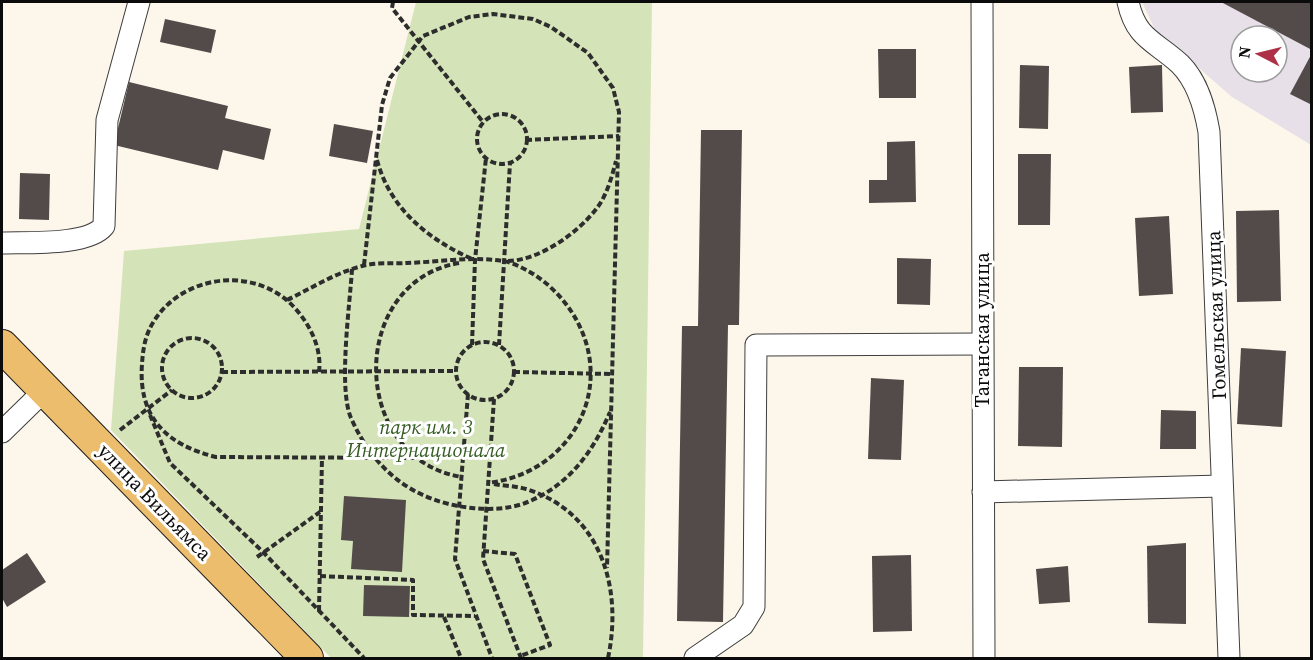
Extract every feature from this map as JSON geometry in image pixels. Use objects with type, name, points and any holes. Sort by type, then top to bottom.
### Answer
[{"type":"main road","name":"улица Вильямса","points":[[2,346],[307,658]]},
{"type":"street","points":[[2,243],[81,238],[99,232],[104,226],[107,120],[139,2]]},
{"type":"street","name":"Таганская улица","points":[[982,2],[984,658]]},
{"type":"street","name":"Гомельская улица","points":[[1128,2],[1134,24],[1144,37],[1180,64],[1192,79],[1206,112],[1209,132],[1229,658]]},
{"type":"street","points":[[695,658],[743,625],[754,607],[756,345],[982,344]]},
{"type":"street","points":[[2,432],[46,389]]},
{"type":"street","points":[[983,492],[1222,486]]},
{"type":"path","points":[[393,2],[392,8],[483,122]]},
{"type":"path","points":[[364,265],[382,105],[390,78],[423,36],[470,17],[493,14],[533,20],[551,27],[588,53],[613,88],[619,112],[607,568],[613,600],[608,658]]},
{"type":"path","points":[[472,345],[476,260],[486,159],[477,145],[476,136],[483,122],[497,114],[513,116],[524,128],[526,140],[523,153],[510,163],[501,164],[486,159]]},
{"type":"path","points":[[526,140],[619,136]]},
{"type":"path","points":[[287,300],[328,278],[364,265],[504,261],[522,260],[529,257],[566,237],[598,208],[618,155]]},
{"type":"path","points":[[376,157],[382,179],[408,215],[438,243],[476,260]]},
{"type":"path","points":[[499,345],[510,163]]},
{"type":"path","points":[[462,477],[444,475],[415,458],[394,436],[380,405],[374,372],[382,331],[392,308],[406,291],[439,269],[476,260]]},
{"type":"path","points":[[487,483],[506,481],[528,471],[563,445],[584,412],[591,391],[590,349],[584,334],[563,299],[530,272],[504,261]]},
{"type":"path","points":[[352,269],[345,372],[351,417],[376,458],[391,476],[422,497],[459,507],[486,510],[515,506],[541,495],[556,486],[596,445],[612,409]]},
{"type":"path","points":[[319,372],[320,359],[314,336],[301,315],[287,300],[263,286],[238,280],[217,280],[190,288],[154,320],[143,345],[141,382],[147,409],[170,463],[263,552],[364,658]]},
{"type":"path","points":[[187,339],[205,341],[219,355],[222,372],[218,383],[204,396],[183,397],[172,390],[162,376],[165,356],[178,342],[187,339]]},
{"type":"path","points":[[483,341],[499,345],[513,361],[514,372],[509,389],[494,399],[482,400],[468,394],[458,384],[456,371],[460,356],[472,345],[483,341]]},
{"type":"path","points":[[222,372],[456,371]]},
{"type":"path","points":[[514,372],[612,374]]},
{"type":"path","points":[[100,445],[172,390]]},
{"type":"path","points":[[468,394],[455,559],[492,658]]},
{"type":"path","points":[[483,551],[515,554],[550,645],[521,657],[483,559],[483,551],[486,510],[487,483],[494,399]]},
{"type":"path","points":[[147,409],[164,433],[180,446],[216,457],[415,458]]},
{"type":"path","points":[[319,611],[322,457]]},
{"type":"path","points":[[487,483],[525,489],[541,495],[566,512],[582,527],[598,549],[607,568]]},
{"type":"path","points":[[257,556],[321,511]]},
{"type":"path","points":[[320,576],[413,580],[413,615],[475,616]]},
{"type":"path","points":[[444,617],[461,658]]},
{"type":"shaded area","points":[[1142,2],[1311,2],[1311,145],[1232,97],[1155,30]]},
{"type":"green space","name":"парк им. 3 Интернационала","points":[[416,2],[652,2],[643,658],[331,658],[111,430],[124,251],[359,229]]},
{"type":"building","points":[[1221,2],[1312,2],[1312,50],[1289,38],[1289,24],[1263,24]]},
{"type":"building","points":[[165,19],[216,30],[211,53],[160,42]]},
{"type":"building","points":[[878,49],[916,49],[916,98],[879,98]]},
{"type":"building","points":[[1312,53],[1312,105],[1290,94]]},
{"type":"building","points":[[1020,65],[1049,66],[1048,129],[1019,128]]},
{"type":"building","points":[[1162,65],[1163,112],[1131,113],[1129,67]]},
{"type":"building","points":[[129,82],[228,106],[225,118],[271,129],[264,160],[223,150],[218,170],[114,145]]},
{"type":"building","points":[[334,124],[373,131],[367,163],[329,156]]},
{"type":"building","points":[[701,130],[742,130],[739,325],[728,325],[723,622],[677,621],[682,326],[698,326]]},
{"type":"building","points":[[915,141],[916,202],[869,203],[869,180],[887,180],[887,142]]},
{"type":"building","points":[[1018,154],[1051,154],[1050,225],[1018,225]]},
{"type":"building","points":[[20,173],[50,174],[49,220],[19,219]]},
{"type":"building","points":[[1279,210],[1281,301],[1237,302],[1236,211]]},
{"type":"building","points":[[1169,216],[1173,294],[1139,296],[1135,218]]},
{"type":"building","points":[[897,258],[931,259],[930,305],[897,304]]},
{"type":"building","points":[[1241,348],[1286,351],[1282,427],[1237,424]]},
{"type":"building","points":[[1019,367],[1063,367],[1062,447],[1018,446]]},
{"type":"building","points":[[871,378],[904,380],[901,460],[868,459]]},
{"type":"building","points":[[1161,410],[1196,411],[1196,449],[1160,449]]},
{"type":"building","points":[[344,496],[406,500],[402,572],[351,569],[353,541],[341,540]]},
{"type":"building","points":[[1186,543],[1186,624],[1148,623],[1147,546]]},
{"type":"building","points":[[27,553],[46,582],[7,607],[2,598],[2,570]]},
{"type":"building","points":[[911,555],[912,631],[873,632],[872,556]]},
{"type":"building","points":[[1068,566],[1070,602],[1039,604],[1036,569]]},
{"type":"building","points":[[364,585],[410,586],[409,617],[363,616]]}]
